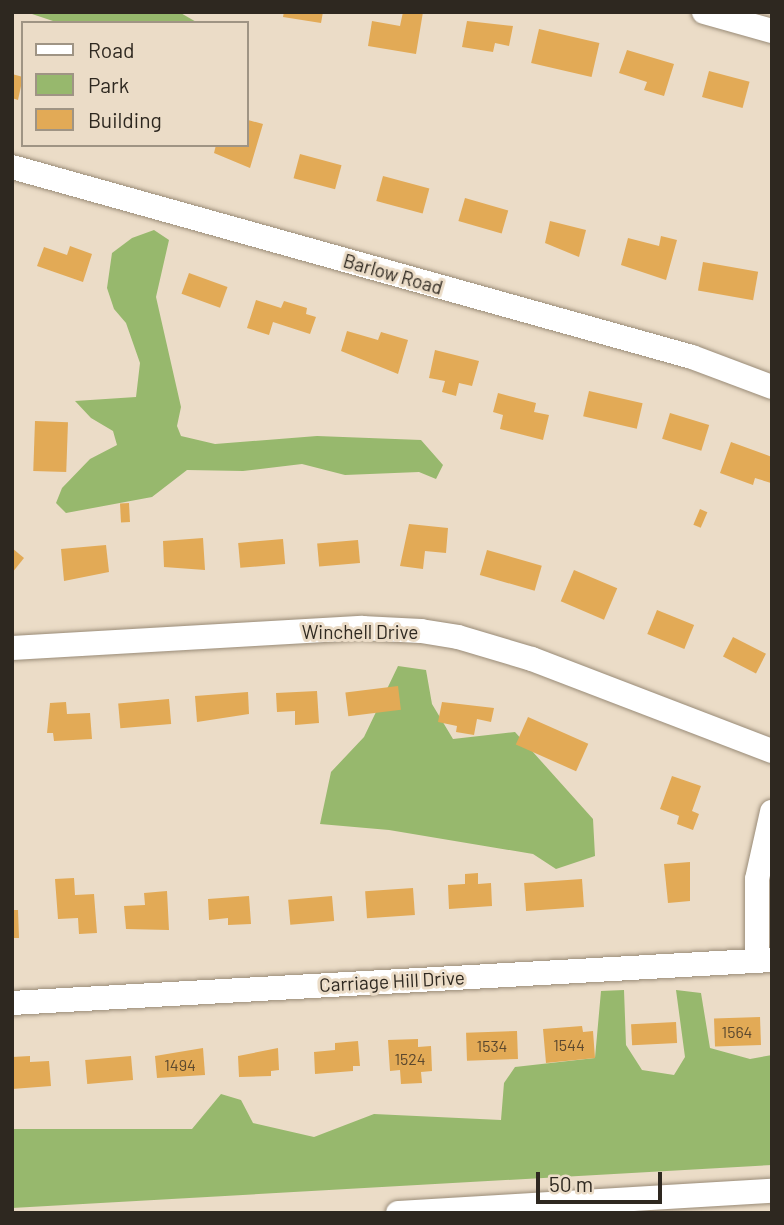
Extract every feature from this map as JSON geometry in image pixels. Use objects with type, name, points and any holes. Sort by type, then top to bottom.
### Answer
[{"type":"street","points":[[704,12],[772,31]]},
{"type":"street","name":"Barlow Road","points":[[12,167],[692,357],[772,387]]},
{"type":"street","name":"Winchell Drive","points":[[12,648],[362,628],[421,631],[458,637],[532,659],[772,751]]},
{"type":"street","points":[[765,960],[757,878],[772,812]]},
{"type":"street","name":"Carriage Hill Drive","points":[[12,1003],[765,960]]},
{"type":"street","points":[[412,1212],[734,1203],[772,1191]]},
{"type":"green space","points":[[26,12],[179,12],[195,21],[53,21]]},
{"type":"green space","points":[[154,230],[169,240],[156,297],[181,407],[177,426],[181,436],[215,444],[317,436],[421,440],[443,465],[436,479],[419,472],[345,475],[302,464],[243,471],[187,470],[152,497],[66,513],[56,503],[62,488],[90,459],[117,445],[113,431],[91,418],[75,401],[136,397],[140,363],[126,323],[114,309],[107,288],[112,253],[132,238]]},
{"type":"green space","points":[[398,666],[426,670],[432,704],[453,739],[515,732],[593,819],[595,856],[556,869],[533,854],[389,830],[320,824],[331,772],[364,737]]},
{"type":"green space","points":[[624,990],[626,1045],[642,1070],[674,1075],[685,1057],[676,990],[701,993],[710,1048],[750,1059],[772,1055],[772,1165],[12,1208],[14,1129],[192,1129],[221,1094],[241,1100],[253,1123],[314,1137],[374,1114],[501,1120],[504,1083],[515,1067],[595,1058],[601,991]]},
{"type":"building","points":[[284,12],[323,12],[321,23],[283,17]]},
{"type":"building","points":[[403,12],[423,12],[416,54],[368,46],[372,21],[400,26]]},
{"type":"building","points":[[467,21],[513,26],[509,46],[495,43],[493,52],[462,47]]},
{"type":"building","points":[[539,29],[599,43],[592,77],[531,63]]},
{"type":"building","points":[[627,50],[674,64],[664,96],[644,90],[647,82],[619,73]]},
{"type":"building","points":[[709,71],[750,82],[743,108],[702,97]]},
{"type":"building","points":[[12,74],[21,76],[21,86],[18,100],[12,98]]},
{"type":"building","points":[[248,120],[263,124],[250,168],[214,153],[216,147],[248,147]]},
{"type":"building","points":[[300,154],[342,165],[335,189],[294,178]]},
{"type":"building","points":[[383,176],[429,188],[423,214],[376,201]]},
{"type":"building","points":[[465,198],[508,210],[502,233],[458,221]]},
{"type":"building","points":[[550,221],[586,230],[579,257],[545,243]]},
{"type":"building","points":[[661,236],[677,240],[666,280],[621,265],[628,238],[659,246]]},
{"type":"building","points":[[70,246],[92,254],[83,282],[37,266],[44,247],[67,255]]},
{"type":"building","points":[[703,262],[758,272],[753,300],[698,291]]},
{"type":"building","points":[[189,273],[228,287],[220,308],[181,294]]},
{"type":"building","points":[[256,300],[281,308],[284,301],[307,308],[306,314],[316,317],[310,334],[273,322],[269,335],[247,328]]},
{"type":"building","points":[[347,331],[378,340],[381,332],[408,340],[398,374],[341,351]]},
{"type":"building","points":[[435,350],[479,361],[472,386],[459,383],[456,396],[442,392],[445,381],[429,378]]},
{"type":"building","points":[[589,391],[643,403],[637,429],[583,416]]},
{"type":"building","points":[[498,393],[536,403],[534,412],[549,415],[543,440],[500,429],[503,415],[493,412]]},
{"type":"building","points":[[670,413],[709,425],[701,451],[662,439]]},
{"type":"building","points":[[35,421],[68,422],[66,472],[33,471]]},
{"type":"building","points":[[731,442],[772,457],[771,483],[755,478],[753,485],[720,473]]},
{"type":"building","points":[[120,503],[129,503],[130,522],[121,522]]},
{"type":"building","points":[[700,509],[707,512],[701,528],[693,525]]},
{"type":"building","points":[[409,524],[448,528],[446,553],[425,551],[423,569],[400,566]]},
{"type":"building","points":[[203,538],[205,570],[164,567],[163,541]]},
{"type":"building","points":[[283,539],[285,564],[240,568],[238,543]]},
{"type":"building","points":[[358,540],[360,563],[319,566],[317,544]]},
{"type":"building","points":[[106,545],[109,572],[64,581],[61,549]]},
{"type":"building","points":[[12,548],[24,558],[12,573]]},
{"type":"building","points":[[487,550],[542,566],[535,591],[480,575]]},
{"type":"building","points":[[574,570],[617,588],[604,620],[561,601]]},
{"type":"building","points":[[657,610],[694,625],[684,649],[647,634]]},
{"type":"building","points":[[733,637],[766,654],[756,673],[723,657]]},
{"type":"building","points":[[398,686],[401,710],[348,716],[345,692]]},
{"type":"building","points":[[317,691],[319,723],[295,725],[295,711],[277,712],[276,693]]},
{"type":"building","points":[[248,692],[249,714],[197,722],[195,696]]},
{"type":"building","points":[[169,699],[171,724],[120,728],[118,703]]},
{"type":"building","points":[[66,702],[67,714],[90,713],[92,739],[54,741],[53,733],[47,733],[50,703]]},
{"type":"building","points":[[442,702],[494,708],[491,722],[477,719],[474,735],[456,732],[457,726],[438,722]]},
{"type":"building","points":[[528,717],[588,744],[576,771],[516,744]]},
{"type":"building","points":[[672,776],[701,786],[692,811],[699,814],[693,830],[677,824],[679,816],[660,809]]},
{"type":"building","points":[[690,862],[690,901],[668,903],[664,864]]},
{"type":"building","points":[[478,873],[478,884],[491,883],[492,906],[449,909],[448,885],[465,884],[465,874]]},
{"type":"building","points":[[74,878],[75,895],[94,894],[97,933],[79,934],[78,918],[58,919],[55,879]]},
{"type":"building","points":[[582,879],[584,907],[526,911],[524,883]]},
{"type":"building","points":[[413,888],[415,915],[367,918],[365,891]]},
{"type":"building","points":[[167,891],[169,930],[126,929],[124,906],[145,905],[144,893]]},
{"type":"building","points":[[249,896],[251,924],[228,925],[228,918],[209,920],[208,899]]},
{"type":"building","points":[[332,896],[334,921],[290,925],[288,900]]},
{"type":"building","points":[[12,910],[18,910],[19,938],[12,938]]},
{"type":"building","points":[[760,1017],[761,1045],[715,1047],[714,1019]]},
{"type":"building","points":[[676,1022],[677,1043],[632,1045],[631,1024]]},
{"type":"building","points":[[582,1026],[583,1032],[593,1031],[595,1058],[546,1063],[543,1029]]},
{"type":"building","points":[[517,1031],[518,1059],[467,1061],[466,1033]]},
{"type":"building","points":[[418,1039],[418,1047],[431,1046],[432,1071],[421,1072],[422,1083],[401,1084],[400,1070],[390,1071],[388,1040]]},
{"type":"building","points":[[358,1041],[360,1066],[353,1066],[353,1071],[315,1074],[314,1052],[335,1050],[335,1043]]},
{"type":"building","points":[[203,1048],[205,1075],[157,1078],[155,1056]]},
{"type":"building","points":[[278,1048],[279,1070],[271,1071],[271,1076],[239,1077],[238,1056]]},
{"type":"building","points":[[30,1056],[30,1062],[49,1061],[51,1086],[12,1089],[12,1057]]},
{"type":"building","points":[[131,1056],[133,1080],[87,1084],[85,1060]]}]
